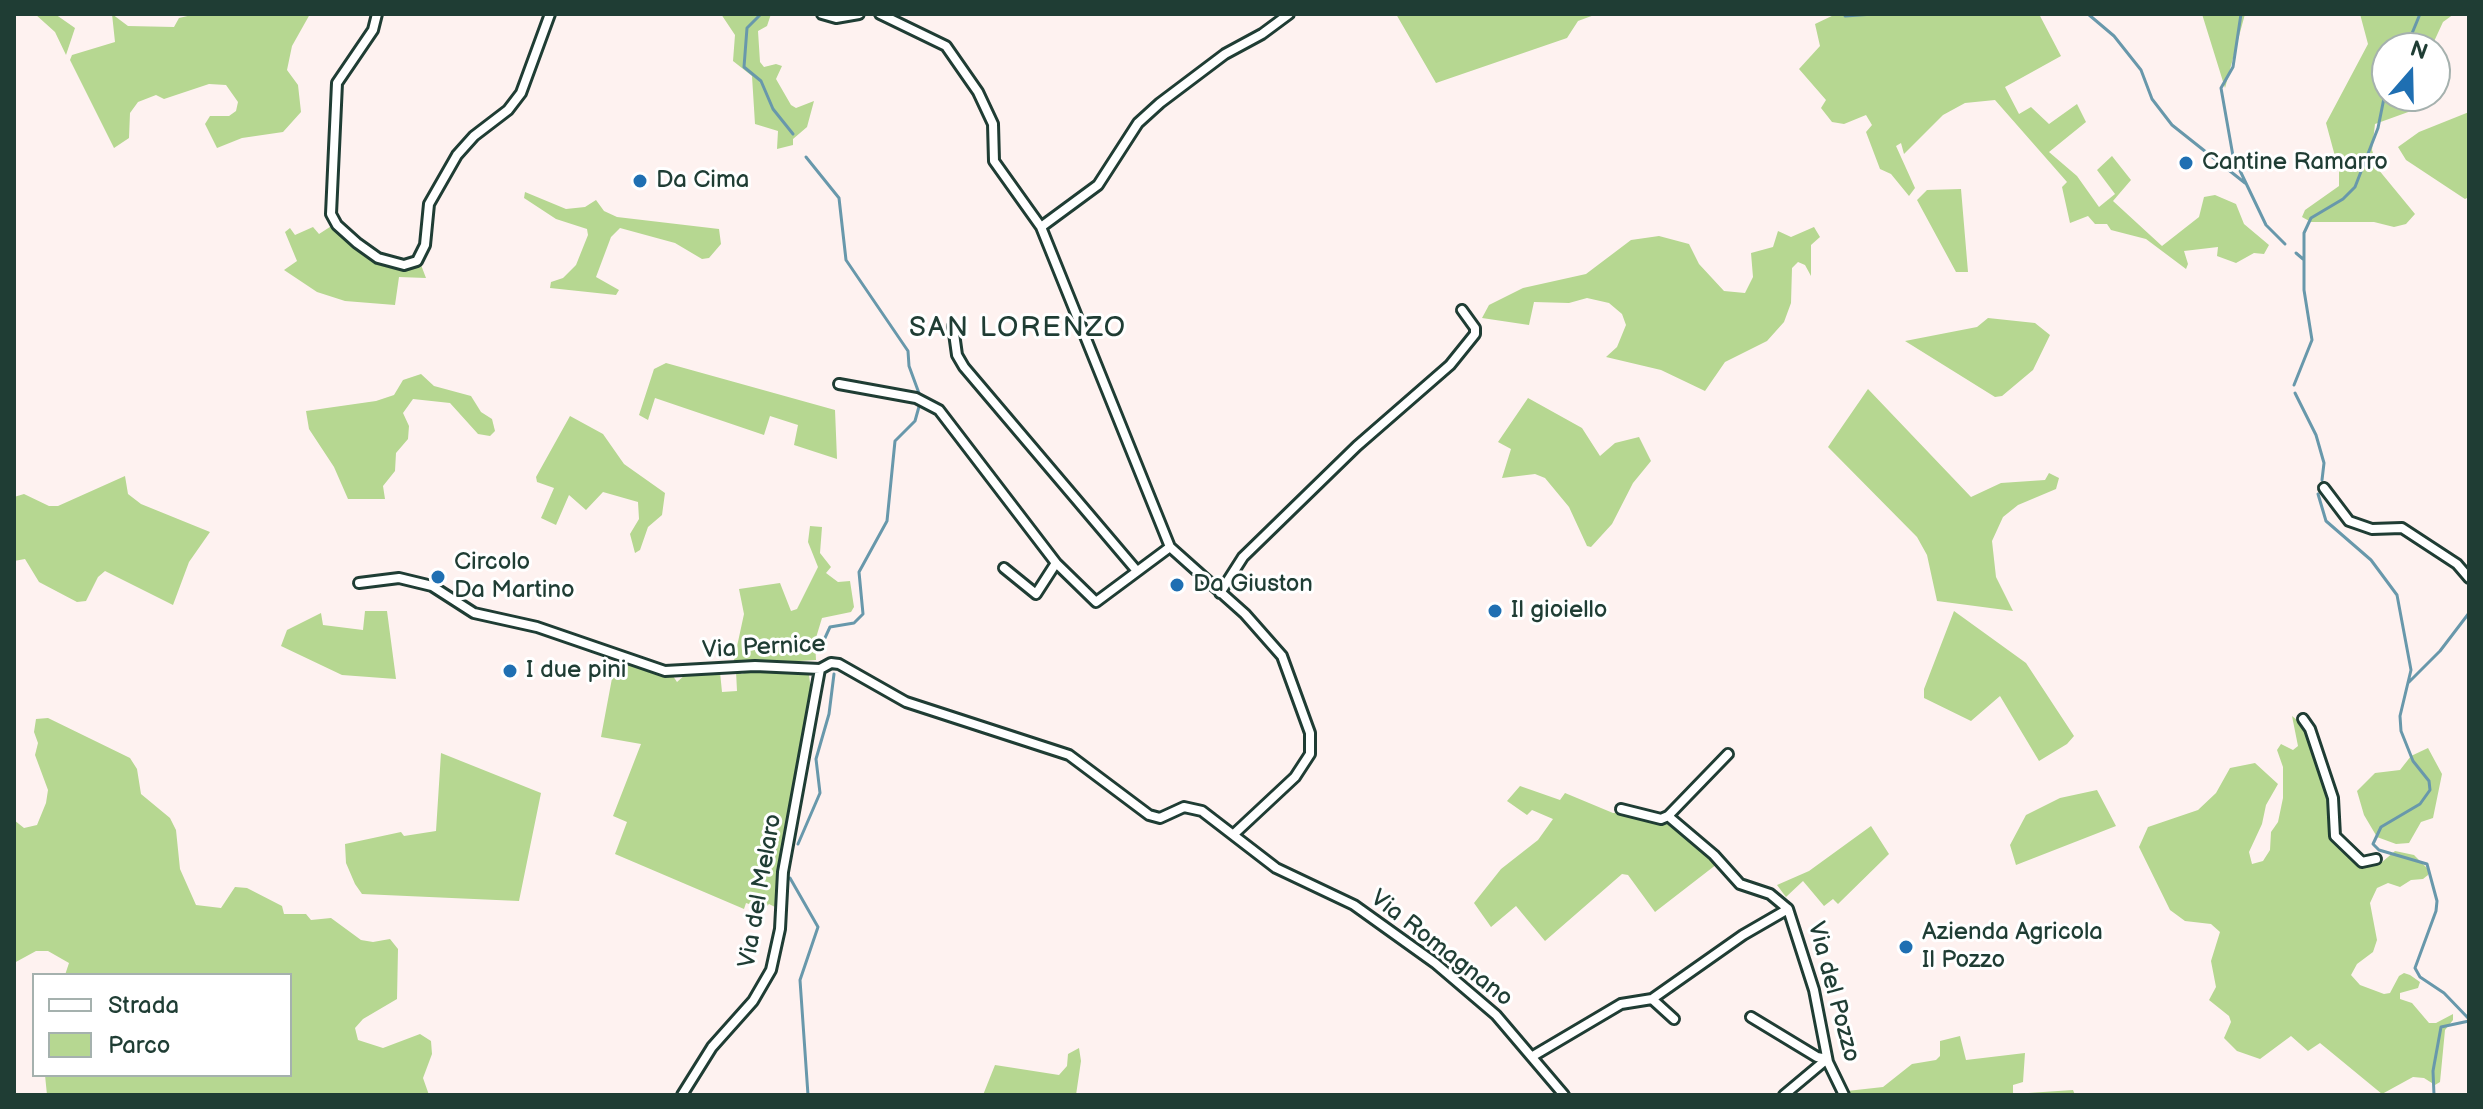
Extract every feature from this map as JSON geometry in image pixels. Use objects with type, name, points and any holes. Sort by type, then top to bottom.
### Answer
[{"type":"street","points":[[377,14],[373,30],[337,83],[331,214],[337,225],[378,258],[404,265],[417,261],[425,245],[429,204],[457,155],[474,136],[508,110],[521,93],[550,14]]},
{"type":"street","points":[[822,14],[836,18],[859,14]]},
{"type":"street","points":[[880,14],[946,46],[988,111],[993,124],[994,161],[1041,227],[1170,547],[1275,645],[1282,656],[1311,745],[1303,768],[1234,834]]},
{"type":"street","points":[[1041,227],[1098,185],[1138,123],[1160,103],[1225,54],[1262,34],[1289,14]]},
{"type":"street","points":[[1220,593],[1243,557],[1357,446],[1450,365],[1475,334],[1462,310]]},
{"type":"street","points":[[953,326],[957,355],[964,367],[1137,571]]},
{"type":"street","points":[[839,384],[930,403],[1056,563],[1096,602],[1170,547]]},
{"type":"street","points":[[2324,488],[2349,521],[2372,529],[2402,528],[2457,564],[2469,578]]},
{"type":"street","points":[[1004,568],[1036,594],[1056,563]]},
{"type":"street","name":"Via Pernice","points":[[359,583],[399,578],[432,586],[474,613],[537,627],[665,671],[839,664],[889,694],[928,711],[1069,755],[1149,815],[1160,818],[1184,807],[1193,807],[1234,834]]},
{"type":"street","name":"Via del Melaro","points":[[682,1095],[712,1047],[753,1001],[771,970],[780,929],[783,872],[822,667]]},
{"type":"street","points":[[2303,719],[2333,798],[2335,836],[2362,862],[2376,859]]},
{"type":"street","points":[[1621,809],[1661,819],[1668,816],[1728,754]]},
{"type":"street","name":"Via del Pozzo","points":[[1668,816],[1714,855],[1740,884],[1770,894],[1788,909],[1814,990],[1827,1059],[1844,1095]]},
{"type":"street","name":"Via Romagnano","points":[[1234,834],[1276,868],[1354,905],[1380,922],[1471,992],[1533,1056],[1564,1095]]},
{"type":"street","points":[[1533,1056],[1621,1004],[1652,999],[1788,909]]},
{"type":"street","points":[[1652,999],[1674,1019]]},
{"type":"street","points":[[1751,1017],[1817,1057],[1827,1059]]},
{"type":"street","points":[[1784,1095],[1827,1059]]},
{"type":"green space","points":[[35,14],[55,14],[75,28],[66,55],[55,32]]},
{"type":"green space","points":[[112,14],[128,26],[174,27],[179,18],[196,14],[310,14],[292,46],[287,70],[298,85],[301,112],[283,132],[242,138],[217,148],[205,124],[210,116],[229,116],[236,111],[238,102],[226,85],[209,84],[164,99],[156,95],[138,102],[130,113],[129,138],[114,148],[70,60],[72,55],[115,42]]},
{"type":"green space","points":[[721,14],[771,14],[767,26],[758,31],[760,62],[764,67],[782,66],[776,79],[791,105],[796,108],[814,101],[807,127],[793,139],[793,145],[777,149],[778,131],[755,124],[752,76],[733,61],[735,35]]},
{"type":"green space","points":[[1396,14],[1597,14],[1578,21],[1567,38],[1436,83]]},
{"type":"green space","points":[[1836,14],[2039,14],[2061,56],[2005,87],[2019,114],[2031,107],[2049,124],[2077,104],[2086,122],[2049,152],[2077,176],[2099,207],[2115,194],[2097,170],[2112,156],[2131,180],[2113,201],[2162,246],[2199,217],[2204,197],[2215,195],[2236,204],[2244,224],[2269,245],[2264,254],[2254,253],[2236,263],[2217,256],[2218,247],[2184,251],[2188,264],[2186,269],[2146,239],[2111,230],[2107,224],[2095,224],[2088,216],[2070,223],[2062,187],[2067,182],[1995,100],[1965,103],[1943,115],[1904,154],[1901,143],[1896,146],[1915,188],[1909,196],[1891,174],[1880,169],[1866,132],[1872,125],[1866,115],[1844,124],[1832,122],[1821,108],[1826,100],[1799,69],[1820,46],[1815,24]]},
{"type":"green space","points":[[2202,14],[2245,14],[2225,88]]},
{"type":"green space","points":[[2360,14],[2454,14],[2443,22],[2438,32],[2371,32],[2371,112],[2408,112],[2375,124],[2372,150],[2378,169],[2415,214],[2406,224],[2394,227],[2374,222],[2311,222],[2302,217],[2305,210],[2339,186],[2339,171],[2326,123],[2368,44]]},
{"type":"green space","points":[[2469,112],[2469,197],[2465,199],[2406,160],[2398,147],[2419,132]]},
{"type":"green space","points":[[1961,189],[1968,272],[1956,272],[1917,200],[1927,190]]},
{"type":"green space","points":[[525,192],[566,209],[585,207],[596,200],[604,211],[617,217],[719,229],[721,244],[709,258],[702,259],[675,243],[620,228],[611,237],[596,277],[619,290],[616,295],[550,288],[551,282],[563,278],[576,265],[588,235],[587,229],[556,219],[524,198]]},
{"type":"green space","points":[[333,225],[371,259],[393,269],[421,265],[426,278],[399,277],[395,305],[345,301],[317,292],[284,270],[297,261],[285,232],[290,228],[295,235],[313,227],[319,234]]},
{"type":"green space","points":[[1814,227],[1820,237],[1811,245],[1811,276],[1805,265],[1798,262],[1792,268],[1791,303],[1784,322],[1767,341],[1725,362],[1705,391],[1661,370],[1606,357],[1617,347],[1626,325],[1622,314],[1609,303],[1587,298],[1569,303],[1534,302],[1529,325],[1482,318],[1489,305],[1523,288],[1586,274],[1631,240],[1659,236],[1689,244],[1699,264],[1724,291],[1745,293],[1753,277],[1751,253],[1773,247],[1778,231],[1791,237]]},
{"type":"green space","points":[[1988,318],[2035,323],[2050,335],[2033,370],[2002,396],[1995,397],[1905,341],[1977,327]]},
{"type":"green space","points":[[666,363],[835,410],[837,459],[794,445],[798,425],[770,416],[764,435],[655,398],[648,420],[639,415],[654,369]]},
{"type":"green space","points":[[421,374],[434,386],[471,396],[481,412],[492,419],[495,431],[490,436],[478,434],[450,403],[413,399],[403,413],[409,426],[408,439],[396,453],[395,471],[383,486],[385,499],[348,499],[334,467],[309,429],[306,411],[376,401],[394,395],[403,380]]},
{"type":"green space","points":[[1868,389],[1971,497],[2001,483],[2045,480],[2049,473],[2059,478],[2056,489],[2018,505],[2003,517],[1992,541],[1996,577],[2013,611],[1937,601],[1927,555],[1917,537],[1828,447]]},
{"type":"green space","points":[[1528,398],[1582,428],[1600,456],[1615,443],[1639,437],[1651,461],[1633,483],[1612,524],[1591,547],[1587,546],[1569,507],[1545,478],[1535,474],[1502,478],[1511,449],[1498,442]]},
{"type":"green space","points":[[570,416],[603,434],[624,464],[665,493],[662,515],[648,527],[640,550],[635,553],[630,534],[639,519],[638,502],[603,492],[586,510],[569,495],[556,525],[541,518],[554,488],[537,482],[536,477]]},
{"type":"green space","points":[[125,476],[128,494],[141,504],[210,532],[189,562],[173,605],[105,571],[98,577],[86,601],[77,602],[39,582],[25,559],[14,561],[14,497],[24,494],[49,506],[58,506]]},
{"type":"green space","points":[[810,526],[822,527],[820,553],[831,567],[826,573],[838,582],[850,581],[854,607],[851,612],[822,618],[815,641],[816,660],[733,665],[744,614],[739,589],[780,583],[791,611],[797,609],[818,567],[808,542]]},
{"type":"green space","points":[[365,611],[387,611],[396,679],[342,675],[281,646],[287,630],[321,613],[323,625],[363,630]]},
{"type":"green space","points":[[1954,611],[2026,663],[2074,736],[2067,744],[2039,761],[2000,696],[1971,721],[1924,698],[1924,689]]},
{"type":"green space","points":[[616,657],[673,676],[677,682],[685,675],[720,672],[722,692],[737,691],[736,671],[742,674],[754,669],[806,670],[812,698],[783,839],[775,907],[769,904],[764,909],[746,903],[744,909],[615,854],[627,822],[613,816],[641,744],[601,737]]},
{"type":"green space","points":[[2292,716],[2312,732],[2321,749],[2332,782],[2335,840],[2341,851],[2361,867],[2381,863],[2395,851],[2414,855],[2428,869],[2428,875],[2423,879],[2411,880],[2400,887],[2388,883],[2377,888],[2370,903],[2377,940],[2373,952],[2357,964],[2351,975],[2360,985],[2384,994],[2390,993],[2399,976],[2404,973],[2410,975],[2420,982],[2418,988],[2400,993],[2400,999],[2412,1003],[2429,1023],[2436,1023],[2453,1014],[2453,1020],[2445,1030],[2440,1082],[2435,1085],[2424,1078],[2413,1077],[2382,1094],[2320,1043],[2308,1051],[2291,1036],[2260,1059],[2237,1051],[2224,1038],[2231,1022],[2229,1016],[2209,1000],[2216,987],[2211,961],[2220,932],[2211,924],[2185,921],[2170,910],[2139,847],[2148,827],[2198,810],[2216,793],[2230,768],[2255,763],[2278,784],[2266,805],[2262,824],[2249,852],[2252,864],[2263,861],[2270,850],[2271,832],[2278,822],[2283,798],[2283,767],[2277,750],[2281,744],[2293,750],[2298,746]]},
{"type":"green space","points":[[48,718],[130,758],[137,769],[141,794],[170,818],[176,830],[180,869],[196,905],[221,908],[235,887],[247,888],[282,906],[284,914],[306,914],[311,920],[331,918],[361,940],[373,942],[390,939],[398,949],[397,999],[363,1019],[355,1028],[358,1040],[383,1048],[420,1034],[431,1041],[432,1054],[423,1078],[429,1095],[47,1095],[45,1077],[292,1077],[292,973],[66,973],[69,963],[48,951],[36,951],[14,963],[14,820],[24,828],[37,825],[48,790],[35,755],[38,743],[34,732],[36,719]]},
{"type":"green space","points":[[2428,748],[2442,774],[2433,818],[2421,822],[2409,843],[2396,844],[2377,837],[2364,815],[2357,791],[2375,773],[2400,770],[2411,756]]},
{"type":"green space","points":[[441,753],[541,793],[519,901],[362,894],[355,884],[346,863],[345,844],[401,832],[404,836],[436,831]]},
{"type":"green space","points":[[1520,786],[1560,800],[1565,793],[1613,813],[1628,812],[1664,824],[1668,821],[1717,864],[1655,912],[1628,875],[1622,874],[1545,941],[1516,906],[1491,927],[1474,903],[1501,869],[1538,840],[1553,819],[1532,810],[1527,815],[1507,801]]},
{"type":"green space","points":[[2097,790],[2116,826],[2016,865],[2010,845],[2026,815],[2060,798]]},
{"type":"green space","points":[[1871,826],[1889,854],[1838,904],[1833,899],[1824,906],[1803,881],[1786,897],[1777,885],[1809,871]]},
{"type":"green space","points":[[1960,1036],[1966,1060],[2025,1053],[2023,1082],[2013,1085],[2013,1094],[2073,1090],[2075,1095],[1850,1095],[1847,1091],[1883,1087],[1912,1064],[1936,1060],[1940,1056],[1940,1041]]},
{"type":"green space","points":[[1079,1048],[1081,1061],[1076,1095],[983,1095],[995,1065],[1059,1075],[1067,1066],[1068,1054]]},
{"type":"waterway","points":[[761,14],[747,28],[744,67],[761,81],[773,109],[793,134]]},
{"type":"waterway","points":[[1845,16],[1874,14]]},
{"type":"waterway","points":[[2088,14],[2114,36],[2141,70],[2152,99],[2172,125],[2245,183]]},
{"type":"waterway","points":[[2241,14],[2233,67],[2221,88],[2233,156],[2266,225],[2285,244]]},
{"type":"waterway","points":[[2413,32],[2420,14]]},
{"type":"waterway","points":[[2294,385],[2312,340],[2304,290],[2304,233],[2311,218],[2343,199],[2355,187],[2381,112]]},
{"type":"waterway","points":[[806,157],[839,198],[846,260],[908,351],[909,366],[920,396]]},
{"type":"waterway","points":[[2296,253],[2303,259]]},
{"type":"waterway","points":[[2295,393],[2316,435],[2324,463],[2322,480]]},
{"type":"waterway","points":[[824,640],[830,627],[854,623],[863,614],[859,572],[887,521],[895,441],[915,421],[920,403]]},
{"type":"waterway","points":[[2318,494],[2326,521],[2371,560],[2397,595],[2411,670],[2400,716],[2401,731],[2413,761],[2429,781],[2430,790],[2420,804],[2381,827],[2373,844],[2379,850],[2427,864],[2437,901],[2436,911],[2415,968],[2420,977],[2444,993],[2469,1019]]},
{"type":"waterway","points":[[2409,682],[2440,651],[2469,613]]},
{"type":"waterway","points":[[798,844],[820,793],[816,759],[829,714],[834,674]]},
{"type":"waterway","points":[[790,878],[818,927],[800,980],[808,1095]]},
{"type":"waterway","points":[[2434,1095],[2433,1071],[2441,1027],[2469,1021]]},
{"type":"place","name":"Cantine Ramarro","points":[[2186,163]]},
{"type":"place","name":"Da Cima","points":[[640,181]]},
{"type":"place","name":"Circolo Da Martino","points":[[438,577]]},
{"type":"place","name":"Da Giuston","points":[[1177,585]]},
{"type":"place","name":"Il gioiello","points":[[1495,611]]},
{"type":"place","name":"I due pini","points":[[510,671]]},
{"type":"place","name":"Azienda Agricola Il Pozzo","points":[[1906,947]]},
{"type":"district","name":"SAN LORENZO","points":[[1018,329]]}]
